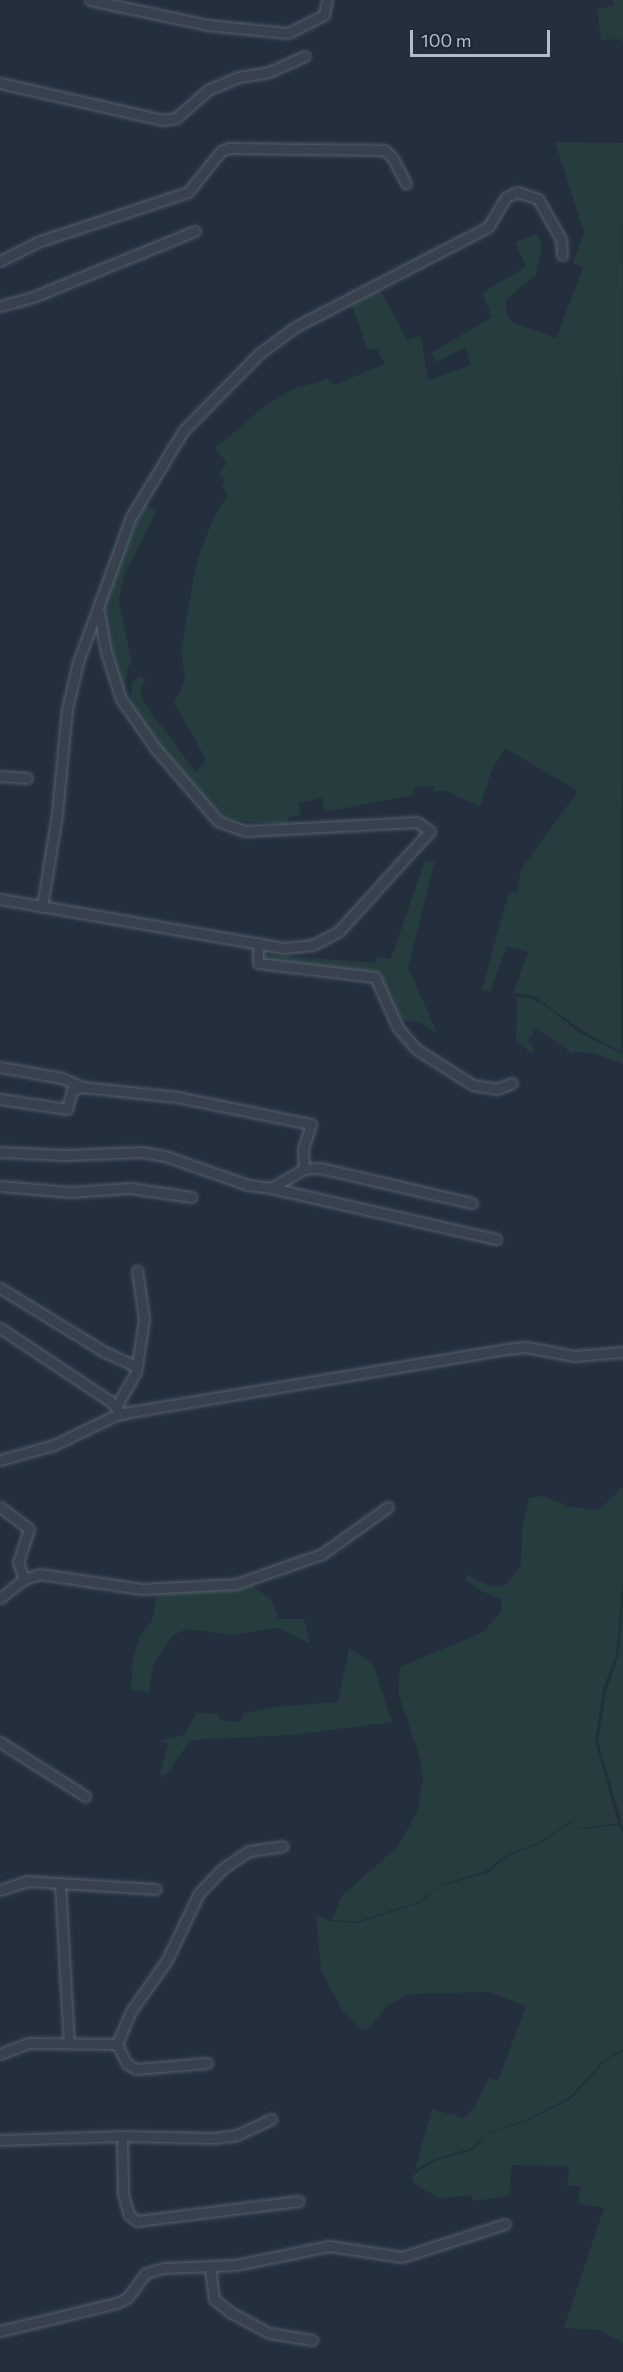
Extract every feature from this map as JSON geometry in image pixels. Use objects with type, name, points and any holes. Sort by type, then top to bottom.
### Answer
[{"type":"street","points":[[90,0],[208,25],[288,33],[324,15],[327,0]]},
{"type":"street","points":[[0,84],[163,120],[176,118],[208,90],[239,77],[269,72],[304,56]]},
{"type":"street","points":[[0,261],[40,242],[188,192],[221,151],[229,148],[375,148],[392,156],[406,183]]},
{"type":"street","points":[[42,907],[57,814],[67,709],[80,653],[131,517],[169,449],[237,376],[277,340],[313,316],[488,227],[506,197],[517,192],[538,199],[561,239],[562,255]]},
{"type":"street","points":[[0,306],[33,297],[195,231]]},
{"type":"street","points":[[0,899],[258,943],[300,947],[326,941],[428,837],[427,826],[417,822],[245,831],[218,821],[156,749],[121,699],[106,652],[98,608]]},
{"type":"street","points":[[0,776],[27,778]]},
{"type":"street","points":[[258,943],[258,963],[375,977],[398,1028],[416,1049],[473,1085],[497,1089],[512,1083]]},
{"type":"street","points":[[0,1066],[62,1078],[82,1086],[177,1097],[311,1124],[303,1148],[304,1169]]},
{"type":"street","points":[[0,1099],[67,1109],[72,1090],[82,1086]]},
{"type":"street","points":[[0,1152],[64,1155],[142,1152],[165,1156],[248,1185],[271,1188],[496,1239]]},
{"type":"street","points":[[271,1188],[304,1169],[340,1172],[472,1203]]},
{"type":"street","points":[[0,1186],[70,1192],[130,1188],[191,1197]]},
{"type":"street","points":[[119,1410],[136,1372],[135,1366],[144,1318],[137,1270]]},
{"type":"street","points":[[0,1288],[105,1352],[135,1366]]},
{"type":"street","points":[[0,1328],[119,1410]]},
{"type":"street","points":[[0,1460],[54,1445],[119,1410],[506,1349],[526,1347],[568,1356],[623,1352]]},
{"type":"street","points":[[0,1507],[29,1529],[18,1562],[24,1579]]},
{"type":"street","points":[[0,1598],[24,1579],[40,1574],[142,1589],[236,1584],[322,1554],[388,1508]]},
{"type":"street","points":[[0,1742],[85,1796]]},
{"type":"street","points":[[207,2063],[136,2069],[127,2064],[117,2044],[131,2011],[167,1960],[199,1893],[222,1869],[249,1851],[283,1846]]},
{"type":"street","points":[[0,1890],[27,1881],[156,1889]]},
{"type":"street","points":[[60,1884],[69,2043]]},
{"type":"street","points":[[0,2054],[28,2043],[117,2044]]},
{"type":"street","points":[[0,2140],[122,2136],[214,2138],[237,2135],[271,2119]]},
{"type":"street","points":[[122,2136],[123,2194],[129,2215],[137,2221],[299,2200]]},
{"type":"street","points":[[0,2331],[117,2302],[127,2298],[146,2273],[180,2266],[210,2267],[329,2246],[402,2257],[506,2224]]},
{"type":"street","points":[[210,2267],[214,2299],[230,2312],[269,2333],[312,2340]]},
{"type":"green space","points":[[613,0],[623,0],[623,43],[621,39],[601,40],[597,9],[613,6]]},
{"type":"green space","points":[[555,142],[623,143],[621,1051],[583,1031],[534,996],[513,993],[528,952],[507,946],[490,992],[482,989],[509,891],[516,893],[522,868],[578,791],[505,748],[491,772],[480,807],[447,791],[435,791],[433,786],[414,787],[413,795],[325,812],[322,798],[299,803],[300,815],[288,818],[288,824],[242,821],[225,817],[205,800],[164,755],[134,714],[131,702],[132,683],[141,676],[146,680],[140,690],[145,704],[196,773],[206,759],[174,703],[185,680],[181,650],[196,565],[211,524],[228,494],[222,487],[225,480],[219,474],[227,463],[215,448],[265,406],[293,389],[328,379],[334,385],[385,364],[376,348],[367,350],[351,301],[379,287],[407,340],[421,336],[428,381],[471,365],[466,347],[437,362],[431,353],[492,317],[482,293],[526,267],[515,242],[538,234],[542,247],[536,274],[506,300],[506,311],[512,322],[556,338],[583,268],[573,263],[584,232]]},
{"type":"green space","points":[[144,504],[156,512],[123,578],[119,601],[132,664],[128,666],[124,696],[107,631],[105,596]]},
{"type":"green space","points":[[425,860],[435,862],[408,967],[437,1033],[423,1024],[397,1018],[377,975],[263,960],[263,954],[375,963],[377,956],[391,959]]},
{"type":"green space","points":[[517,997],[532,999],[550,1009],[581,1034],[623,1054],[623,1064],[594,1053],[571,1052],[536,1028],[528,1041],[535,1049],[532,1054],[516,1040]]},
{"type":"green space","points":[[623,1487],[623,1580],[616,1654],[603,1689],[595,1741],[618,1823],[581,1828],[569,1822],[538,1843],[507,1854],[486,1871],[440,1885],[418,1902],[356,1922],[332,1920],[342,1896],[398,1846],[417,1812],[423,1779],[420,1759],[398,1692],[400,1667],[483,1632],[502,1611],[501,1599],[481,1591],[465,1579],[467,1575],[493,1587],[506,1585],[521,1565],[522,1527],[529,1498],[544,1496],[570,1507],[594,1510],[601,1508]]},
{"type":"green space","points":[[251,1585],[272,1600],[279,1619],[304,1619],[310,1644],[277,1627],[235,1635],[186,1629],[172,1636],[153,1665],[149,1693],[131,1689],[133,1659],[140,1636],[152,1621],[157,1592],[234,1590]]},
{"type":"green space","points":[[623,1597],[623,1827],[598,1741],[607,1690],[619,1654]]},
{"type":"green space","points":[[349,1648],[373,1664],[392,1722],[290,1735],[190,1740],[164,1778],[160,1773],[168,1743],[159,1741],[184,1735],[197,1713],[218,1714],[220,1720],[240,1722],[244,1713],[276,1707],[338,1702]]},
{"type":"green space","points":[[570,1823],[581,1829],[618,1825],[623,1834],[623,2049],[603,2061],[570,2097],[525,2120],[486,2133],[472,2148],[432,2160],[415,2170],[432,2109],[464,2118],[475,2107],[488,2078],[498,2081],[526,2006],[489,1992],[410,1994],[386,2006],[371,2027],[362,2030],[343,2012],[321,1970],[316,1915],[331,1921],[357,1923],[419,1903],[440,1886],[487,1873],[508,1856],[539,1844]]},
{"type":"green space","points":[[623,2051],[623,2343],[600,2330],[564,2328],[604,2208],[578,2203],[580,2186],[567,2186],[569,2166],[512,2165],[509,2196],[474,2201],[471,2195],[441,2198],[413,2182],[412,2176],[432,2162],[473,2150],[486,2134],[526,2121],[571,2099],[604,2062]]}]
